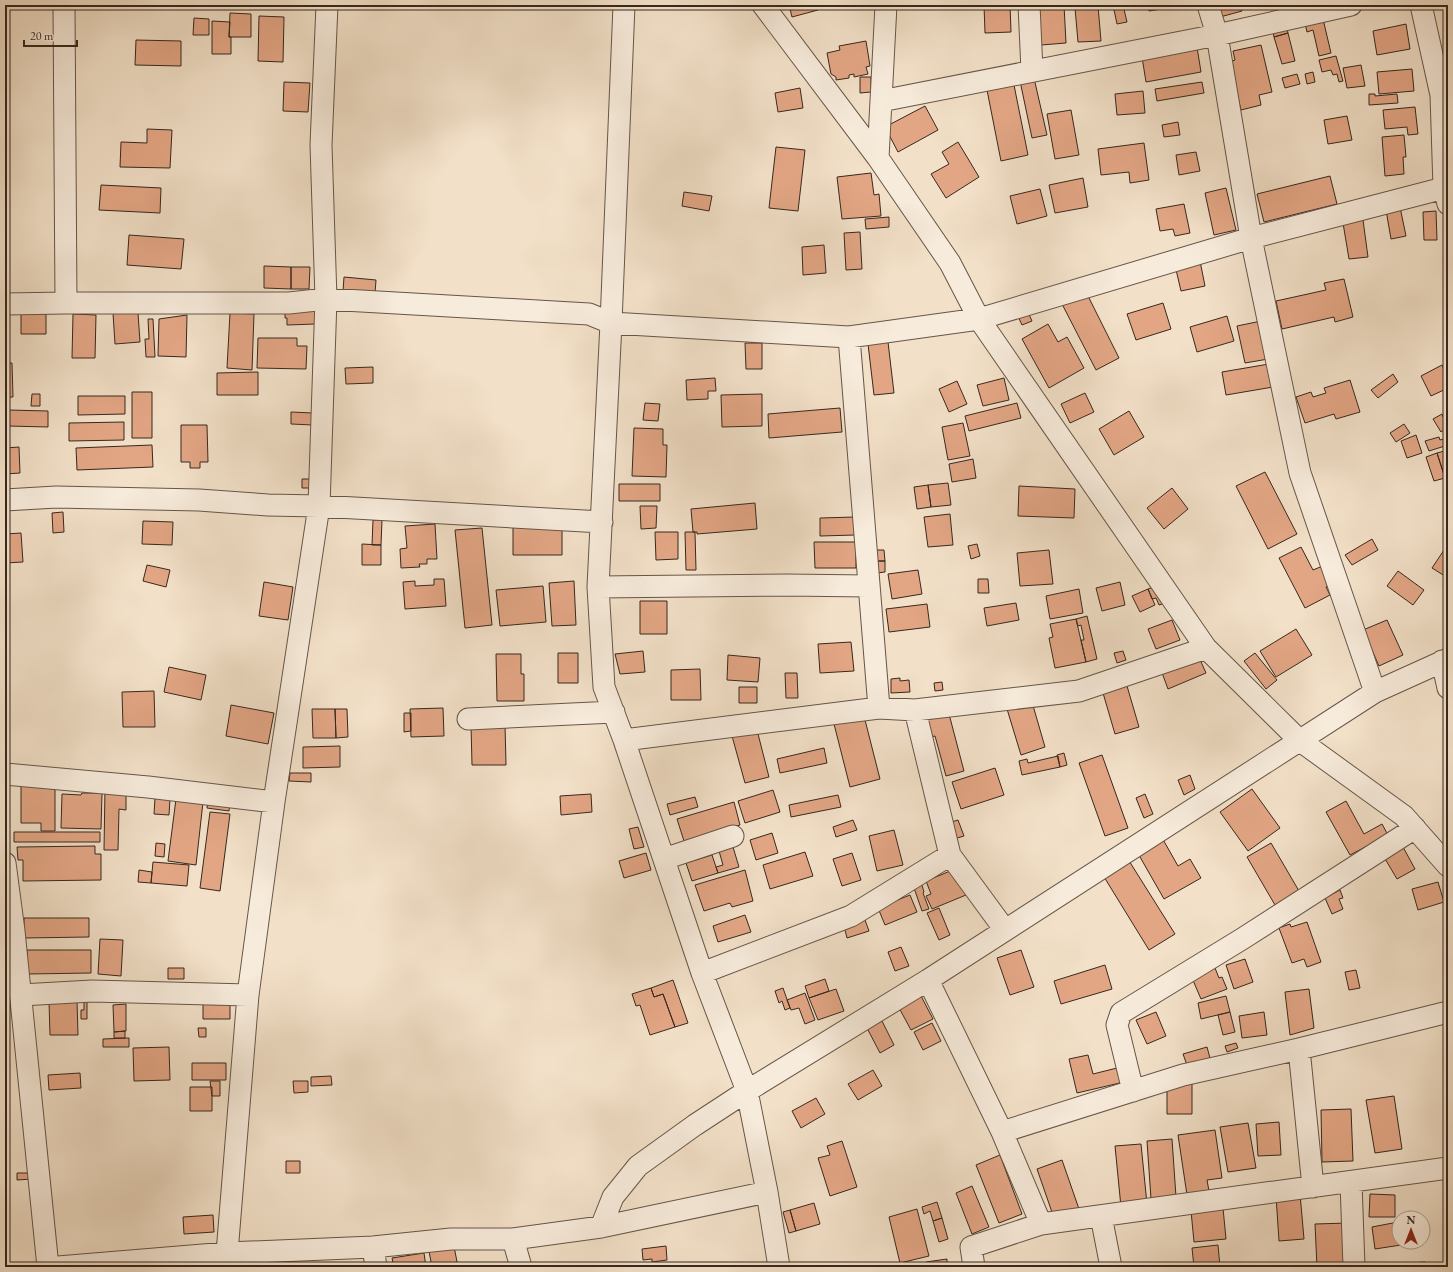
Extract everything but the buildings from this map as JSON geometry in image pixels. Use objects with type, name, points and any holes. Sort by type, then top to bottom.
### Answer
[{"type":"street","points":[[64,5],[66,303]]},
{"type":"street","points":[[227,1253],[248,995],[274,802],[319,506],[326,298],[321,145],[328,5]]},
{"type":"street","points":[[624,5],[611,323],[598,587],[604,687],[624,740],[702,973],[747,1091],[767,1192],[779,1267]]},
{"type":"street","points":[[763,5],[878,158],[950,263],[979,319],[1206,648],[1299,740],[1404,816],[1448,866]]},
{"type":"street","points":[[878,158],[886,5]]},
{"type":"street","points":[[1029,5],[1032,71]]},
{"type":"street","points":[[1208,5],[1217,34],[1251,238],[1300,473],[1375,692]]},
{"type":"street","points":[[881,101],[1217,34],[1351,5]]},
{"type":"street","points":[[5,304],[289,303],[326,298],[589,314],[611,323],[849,338],[979,319],[1251,238],[1446,196],[1445,95],[1421,5]]},
{"type":"street","points":[[849,338],[879,708]]},
{"type":"street","points":[[5,500],[56,497],[199,500],[268,505],[319,506],[602,522]]},
{"type":"street","points":[[598,587],[779,585],[868,586]]},
{"type":"street","points":[[624,740],[879,708],[916,710],[1079,691],[1206,648]]},
{"type":"street","points":[[601,1227],[613,1197],[638,1166],[695,1125],[747,1091],[928,980],[1375,692],[1445,660],[1448,688]]},
{"type":"street","points":[[916,710],[950,855],[1005,930]]},
{"type":"street","points":[[468,720],[614,712]]},
{"type":"street","points":[[5,774],[148,787],[274,802]]},
{"type":"street","points":[[1418,832],[1448,851]]},
{"type":"street","points":[[1133,1091],[1117,1025],[1121,1013],[1418,832]]},
{"type":"street","points":[[664,859],[733,836]]},
{"type":"street","points":[[702,973],[851,916],[950,855]]},
{"type":"street","points":[[5,863],[48,1267]]},
{"type":"street","points":[[928,980],[1002,1132],[1041,1224]]},
{"type":"street","points":[[20,995],[92,991],[248,995]]},
{"type":"street","points":[[1002,1132],[1184,1075],[1299,1049],[1448,1012]]},
{"type":"street","points":[[1299,1049],[1312,1187]]},
{"type":"street","points":[[974,1267],[971,1247],[1041,1224],[1448,1168]]},
{"type":"street","points":[[1351,1182],[1354,1267]]},
{"type":"street","points":[[58,1267],[227,1253],[373,1247],[450,1239],[514,1239],[601,1227],[767,1192]]},
{"type":"street","points":[[1101,1216],[1111,1267]]},
{"type":"street","points":[[514,1239],[521,1267]]},
{"type":"street","points":[[373,1247],[376,1267]]}]
